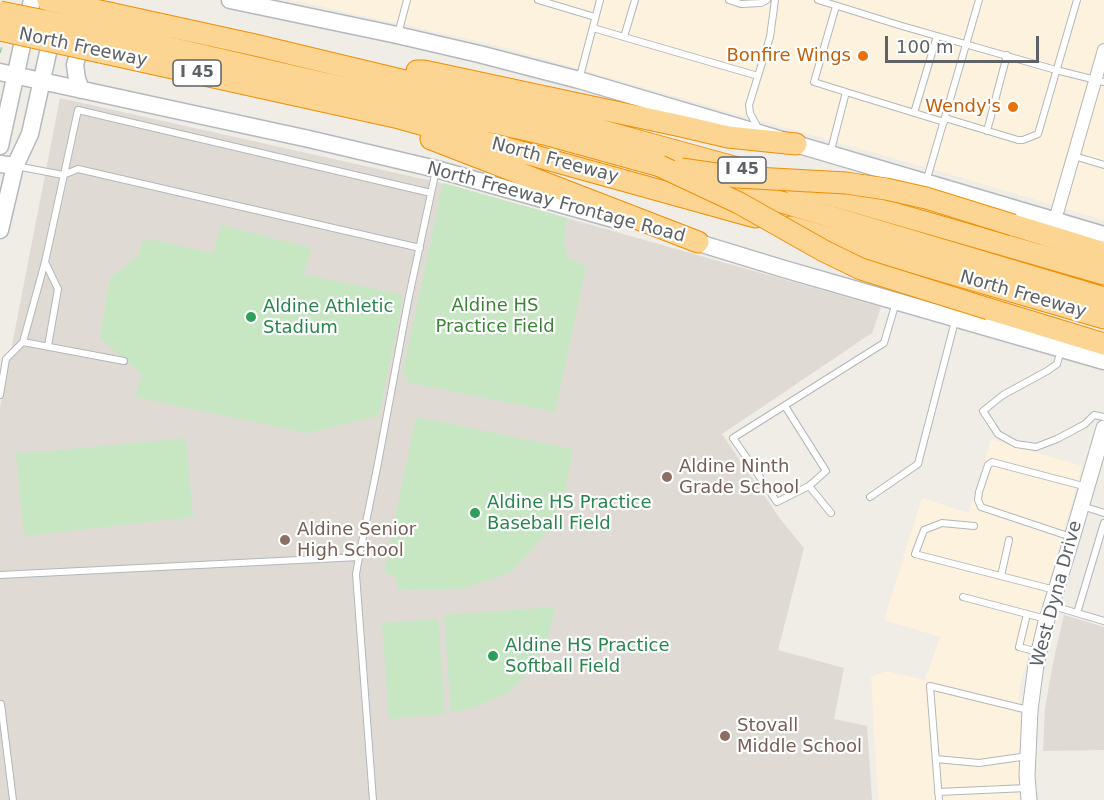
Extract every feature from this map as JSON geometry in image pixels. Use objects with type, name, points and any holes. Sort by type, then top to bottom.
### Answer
[{"type":"highway","name":"North Freeway","points":[[48,0],[102,25],[395,117],[680,195],[1104,318]]},
{"type":"highway","name":"North Freeway","points":[[0,12],[255,45],[378,74],[652,144],[1104,274]]},
{"type":"highway","name":"North Freeway","points":[[0,30],[102,25],[544,134],[660,166],[1104,298]]},
{"type":"highway","points":[[378,74],[424,71],[728,137],[796,144]]},
{"type":"highway","points":[[395,117],[432,140],[698,242]]},
{"type":"highway","points":[[660,166],[738,177],[846,183],[886,189],[927,198],[1104,253]]},
{"type":"highway","points":[[660,166],[739,202],[824,251],[861,269],[1104,344]]},
{"type":"main road","points":[[0,4],[1,0]]},
{"type":"main road","points":[[0,146],[8,74],[32,0]]},
{"type":"main road","points":[[0,230],[8,165],[30,134],[59,0]]},
{"type":"main road","points":[[230,0],[397,34],[579,80],[1104,235]]},
{"type":"main road","points":[[81,90],[75,65],[90,6],[102,25]]},
{"type":"main road","name":"North Freeway Frontage Road","points":[[8,74],[436,169],[698,242],[1104,361]]},
{"type":"street","points":[[1055,220],[1100,81],[1104,50]]},
{"type":"street","name":"West Dyna Drive","points":[[1028,794],[1030,710],[1038,652],[1081,506],[1102,444],[1104,428]]},
{"type":"lane","points":[[397,34],[407,0]]},
{"type":"lane","points":[[538,0],[564,5],[596,17]]},
{"type":"lane","points":[[564,5],[572,0]]},
{"type":"lane","points":[[579,80],[600,0]]},
{"type":"lane","points":[[624,37],[635,0]]},
{"type":"lane","points":[[729,0],[761,3],[767,0]]},
{"type":"lane","points":[[760,133],[749,108],[770,37],[775,0]]},
{"type":"lane","points":[[926,183],[979,0]]},
{"type":"lane","points":[[836,6],[814,82],[914,113],[1023,140],[1038,134],[1077,0]]},
{"type":"lane","points":[[822,1],[937,36],[1100,81]]},
{"type":"lane","points":[[593,28],[758,76]]},
{"type":"lane","points":[[914,113],[937,36]]},
{"type":"lane","points":[[987,131],[1007,55]]},
{"type":"lane","points":[[830,154],[846,92]]},
{"type":"lane","points":[[0,395],[6,359],[23,342],[45,262],[78,110],[431,193]]},
{"type":"lane","points":[[1074,156],[1104,165]]},
{"type":"lane","points":[[8,165],[63,175],[78,169],[420,248]]},
{"type":"lane","points":[[372,800],[356,574],[436,169]]},
{"type":"lane","points":[[45,262],[58,289],[48,346]]},
{"type":"lane","points":[[785,406],[826,471],[809,486],[777,502],[733,438],[884,344],[896,301]]},
{"type":"lane","points":[[870,497],[918,464],[956,318]]},
{"type":"lane","points":[[23,342],[124,361]]},
{"type":"lane","points":[[1062,348],[1056,364],[1003,395],[983,411],[988,420],[998,434],[1016,444],[1036,447],[1057,440],[1085,424],[1094,414],[1104,417]]},
{"type":"lane","points":[[1072,538],[981,507],[978,500],[979,492],[988,465],[992,462],[1087,488]]},
{"type":"lane","points":[[809,486],[831,513]]},
{"type":"lane","points":[[1081,506],[1104,513]]},
{"type":"lane","points":[[1077,613],[1104,523]]},
{"type":"lane","points":[[974,525],[942,524],[924,530],[915,554],[1001,576],[1051,605],[1104,621]]},
{"type":"lane","points":[[1001,576],[1009,540]]},
{"type":"lane","points":[[0,574],[359,557]]},
{"type":"lane","points":[[963,597],[1027,614],[1051,605]]},
{"type":"lane","points":[[1027,614],[1019,646],[1038,652]]},
{"type":"lane","points":[[1028,794],[939,796],[930,686],[1030,710]]},
{"type":"lane","points":[[0,704],[13,800]]},
{"type":"lane","points":[[936,759],[979,763],[1028,756]]},
{"type":"shaded area","points":[[292,0],[1104,0],[1104,220],[495,45]]},
{"type":"shaded area","name":"Aldine Senior High School","points":[[60,98],[450,185],[881,307],[872,333],[722,434],[781,520],[804,548],[778,650],[844,668],[834,719],[867,726],[872,800],[0,800],[0,407]]},
{"type":"shaded area","points":[[991,439],[1082,466],[1019,689],[1025,800],[878,800],[871,677],[886,671],[925,680],[940,637],[884,620],[922,498],[969,513]]},
{"type":"shaded area","points":[[1064,615],[1104,627],[1104,750],[1043,751],[1045,708]]},
{"type":"green space","name":"Aldine HS Practice Field","points":[[443,183],[567,218],[564,240],[568,258],[586,267],[555,412],[410,383],[403,372]]},
{"type":"green space","name":"Aldine Athletic Stadium","points":[[221,225],[312,248],[303,274],[403,295],[379,416],[307,433],[135,397],[142,374],[100,338],[110,278],[138,256],[143,240],[149,241],[150,239],[213,253]]},
{"type":"green space","name":"Aldine HS Practice Baseball Field","points":[[416,417],[573,449],[565,491],[544,536],[510,573],[460,589],[411,590],[398,589],[396,577],[384,572]]},
{"type":"green space","points":[[186,438],[193,517],[24,536],[16,454]]},
{"type":"green space","name":"Aldine HS Practice Softball Field","points":[[555,607],[547,642],[531,669],[510,691],[478,706],[451,713],[444,615]]},
{"type":"green space","points":[[438,619],[445,714],[389,719],[382,623]]},
{"type":"place","name":"Bonfire Wings","points":[[863,56]]},
{"type":"place","name":"Wendy's","points":[[1013,107]]},
{"type":"place","name":"Aldine Athletic Stadium","points":[[251,317]]},
{"type":"place","name":"Aldine Ninth Grade School","points":[[667,477]]},
{"type":"place","name":"Aldine HS Practice Baseball Field","points":[[475,513]]},
{"type":"place","name":"Aldine Senior High School","points":[[285,540]]},
{"type":"place","name":"Aldine HS Practice Softball Field","points":[[493,656]]},
{"type":"place","name":"Stovall Middle School","points":[[725,736]]}]
